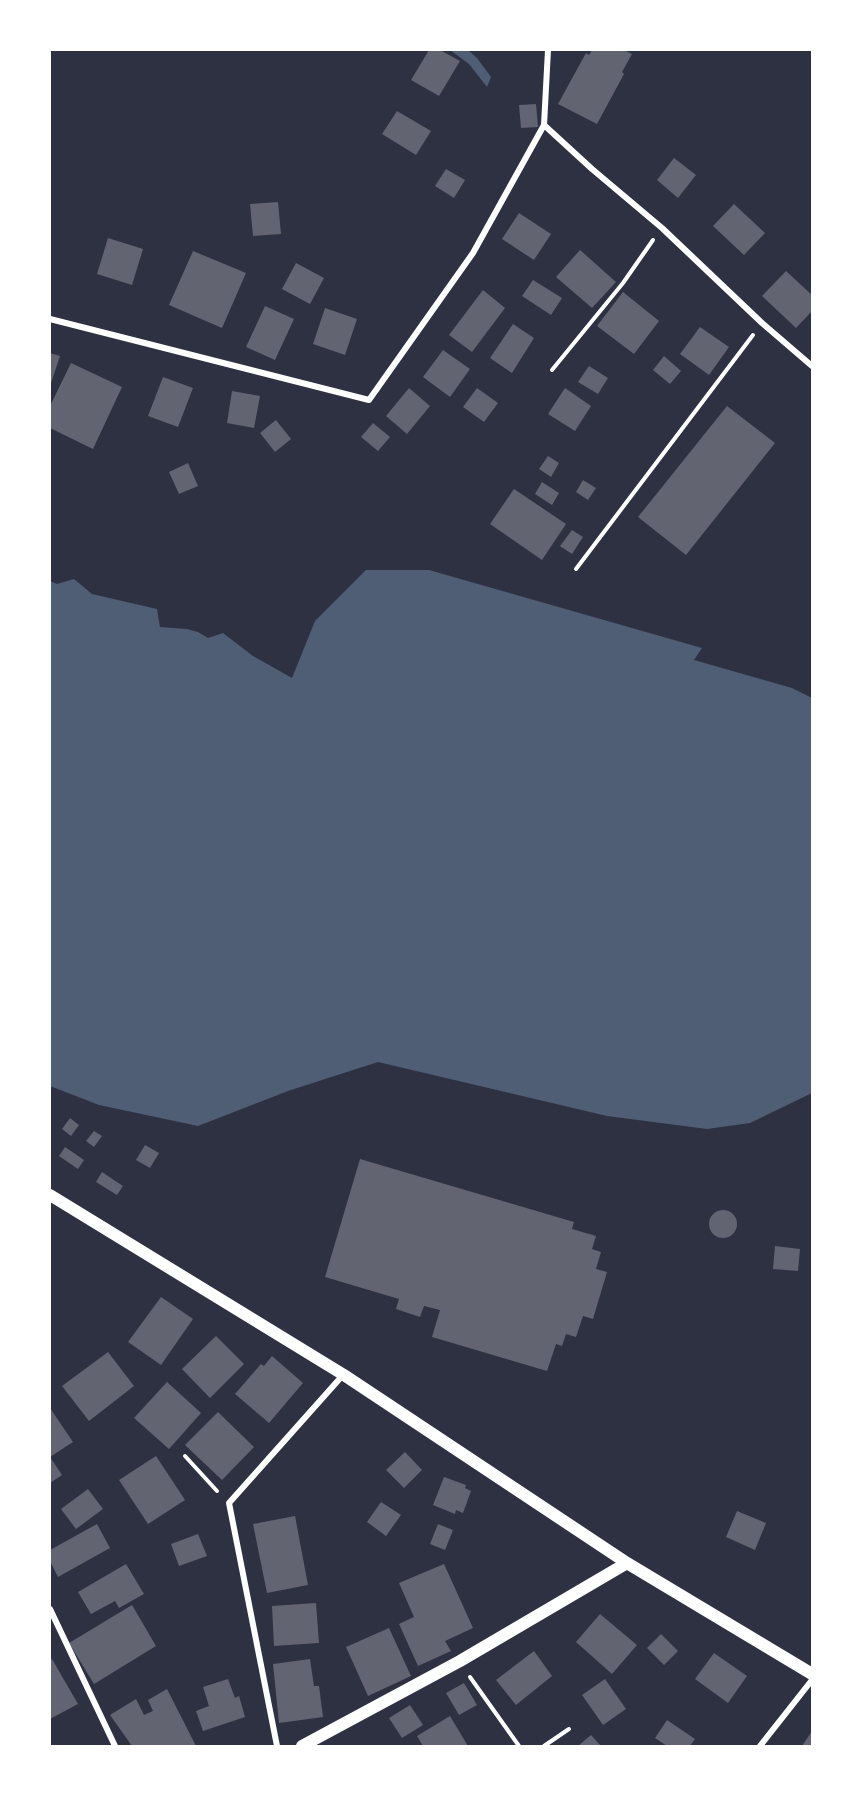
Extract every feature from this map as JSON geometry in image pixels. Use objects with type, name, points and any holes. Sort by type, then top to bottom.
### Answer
[{"type":"main road","points":[[50,1195],[344,1375],[627,1563],[813,1674]]},
{"type":"main road","points":[[302,1746],[460,1661],[627,1563]]},
{"type":"street","points":[[50,319],[369,400],[473,254],[544,125],[548,50]]},
{"type":"street","points":[[544,125],[662,228],[762,323],[813,366]]},
{"type":"street","points":[[278,1746],[229,1503],[344,1375]]},
{"type":"street","points":[[50,1609],[115,1746]]},
{"type":"street","points":[[760,1746],[813,1680]]},
{"type":"path","points":[[552,370],[622,283],[662,228]]},
{"type":"path","points":[[576,569],[762,323]]},
{"type":"path","points":[[185,1456],[229,1503]]},
{"type":"path","points":[[460,1661],[519,1746]]},
{"type":"path","points":[[544,1746],[569,1730]]},
{"type":"water","points":[[450,50],[468,50],[477,58],[491,77],[487,87],[469,64]]},
{"type":"water","points":[[366,570],[429,570],[702,648],[694,660],[792,688],[812,698],[812,1093],[750,1123],[707,1129],[607,1116],[378,1062],[288,1091],[198,1126],[99,1105],[50,1086],[50,581],[57,584],[74,579],[92,594],[157,609],[160,627],[187,629],[208,638],[223,633],[253,656],[292,678],[315,621]]},
{"type":"building","points":[[429,50],[440,50],[460,61],[439,96],[411,80]]},
{"type":"building","points":[[592,50],[624,50],[632,54],[597,124],[558,104],[586,53],[589,55]]},
{"type":"building","points":[[536,104],[538,127],[521,128],[519,105]]},
{"type":"building","points":[[397,111],[431,131],[416,155],[382,134]]},
{"type":"building","points":[[674,158],[696,175],[678,198],[657,180]]},
{"type":"building","points":[[446,169],[465,180],[454,198],[435,186]]},
{"type":"building","points":[[278,202],[281,234],[253,236],[250,204]]},
{"type":"building","points":[[734,204],[765,233],[744,255],[713,226]]},
{"type":"building","points":[[519,213],[551,234],[534,260],[502,239]]},
{"type":"building","points":[[108,238],[143,249],[132,285],[97,274]]},
{"type":"building","points":[[580,250],[616,282],[592,308],[556,277]]},
{"type":"building","points":[[193,251],[246,273],[222,328],[169,305]]},
{"type":"building","points":[[296,263],[324,278],[310,304],[282,289]]},
{"type":"building","points":[[786,271],[812,295],[812,311],[796,328],[762,296]]},
{"type":"building","points":[[533,280],[562,298],[551,315],[522,296]]},
{"type":"building","points":[[483,290],[505,308],[472,352],[449,335]]},
{"type":"building","points":[[623,292],[659,321],[634,354],[597,326]]},
{"type":"building","points":[[265,306],[294,319],[275,360],[246,347]]},
{"type":"building","points":[[325,308],[357,319],[345,355],[313,344]]},
{"type":"building","points":[[513,324],[534,338],[512,373],[490,358]]},
{"type":"building","points":[[700,327],[729,347],[709,375],[680,354]]},
{"type":"building","points":[[443,350],[470,369],[450,397],[423,377]]},
{"type":"building","points":[[50,353],[60,356],[50,386]]},
{"type":"building","points":[[664,356],[681,371],[670,384],[653,370]]},
{"type":"building","points":[[71,363],[122,387],[93,449],[50,428],[50,406]]},
{"type":"building","points":[[589,366],[608,378],[598,394],[578,382]]},
{"type":"building","points":[[163,377],[193,388],[178,427],[148,416]]},
{"type":"building","points":[[409,388],[430,406],[407,434],[386,416]]},
{"type":"building","points":[[477,388],[498,403],[484,422],[463,407]]},
{"type":"building","points":[[565,388],[591,406],[575,431],[548,414]]},
{"type":"building","points":[[232,391],[260,396],[254,428],[227,423]]},
{"type":"building","points":[[727,406],[775,443],[686,555],[638,517]]},
{"type":"building","points":[[276,420],[291,439],[275,452],[260,433]]},
{"type":"building","points":[[373,423],[390,437],[378,451],[361,437]]},
{"type":"building","points":[[548,456],[559,463],[551,477],[539,469]]},
{"type":"building","points":[[188,463],[198,486],[179,494],[169,472]]},
{"type":"building","points":[[583,480],[596,488],[588,500],[576,492]]},
{"type":"building","points":[[542,482],[559,493],[552,505],[535,494]]},
{"type":"building","points":[[514,489],[566,524],[542,560],[490,524]]},
{"type":"building","points":[[572,530],[583,537],[572,554],[560,546]]},
{"type":"building","points":[[70,1118],[79,1125],[71,1136],[62,1129]]},
{"type":"building","points":[[94,1131],[102,1136],[94,1147],[86,1141]]},
{"type":"building","points":[[145,1145],[159,1153],[150,1168],[136,1160]]},
{"type":"building","points":[[65,1147],[84,1160],[78,1169],[59,1156]]},
{"type":"building","points":[[360,1159],[574,1222],[572,1229],[596,1236],[592,1249],[601,1252],[596,1269],[607,1272],[593,1319],[583,1316],[576,1337],[566,1334],[562,1346],[556,1344],[547,1371],[432,1337],[440,1310],[424,1306],[420,1317],[396,1309],[399,1299],[325,1277]]},
{"type":"building","points":[[102,1172],[123,1186],[117,1195],[96,1182]]},
{"type":"building","points":[[723,1210],[733,1214],[737,1224],[733,1234],[723,1238],[713,1234],[709,1224],[713,1214]]},
{"type":"building","points":[[775,1246],[800,1249],[798,1271],[773,1269]]},
{"type":"building","points":[[161,1297],[193,1319],[161,1365],[128,1342]]},
{"type":"building","points":[[216,1336],[244,1364],[210,1398],[182,1369]]},
{"type":"building","points":[[108,1352],[134,1386],[89,1421],[62,1386]]},
{"type":"building","points":[[272,1356],[303,1383],[269,1423],[235,1394],[261,1364],[264,1366]]},
{"type":"building","points":[[167,1382],[201,1413],[169,1449],[134,1418]]},
{"type":"building","points":[[50,1408],[73,1442],[50,1457]]},
{"type":"building","points":[[218,1412],[254,1447],[222,1480],[185,1445]]},
{"type":"building","points":[[405,1452],[422,1470],[404,1488],[386,1470]]},
{"type":"building","points":[[156,1456],[185,1500],[148,1524],[119,1480]]},
{"type":"building","points":[[50,1457],[62,1475],[50,1483]]},
{"type":"building","points":[[444,1477],[466,1485],[465,1488],[471,1491],[463,1513],[456,1510],[455,1514],[433,1505]]},
{"type":"building","points":[[88,1489],[103,1509],[76,1529],[61,1509]]},
{"type":"building","points":[[381,1502],[401,1515],[386,1536],[367,1522]]},
{"type":"building","points":[[737,1511],[766,1523],[755,1550],[726,1537]]},
{"type":"building","points":[[295,1516],[308,1585],[267,1593],[253,1524]]},
{"type":"building","points":[[97,1524],[110,1548],[58,1577],[50,1561],[50,1550]]},
{"type":"building","points":[[438,1524],[453,1530],[445,1550],[430,1544]]},
{"type":"building","points":[[198,1534],[207,1556],[179,1566],[171,1544]]},
{"type":"building","points":[[126,1564],[144,1594],[119,1608],[115,1601],[91,1614],[78,1592]]},
{"type":"building","points":[[444,1564],[473,1628],[445,1641],[451,1651],[418,1666],[399,1624],[414,1617],[399,1583]]},
{"type":"building","points":[[316,1603],[319,1643],[274,1646],[272,1606]]},
{"type":"building","points":[[132,1605],[156,1646],[94,1684],[69,1643]]},
{"type":"building","points":[[600,1614],[637,1645],[612,1674],[576,1642]]},
{"type":"building","points":[[389,1628],[411,1676],[368,1696],[346,1647]]},
{"type":"building","points":[[661,1634],[678,1651],[664,1665],[647,1648]]},
{"type":"building","points":[[534,1651],[552,1676],[516,1705],[496,1680]]},
{"type":"building","points":[[714,1653],[747,1676],[728,1703],[695,1679]]},
{"type":"building","points":[[52,1659],[78,1704],[50,1719],[50,1660]]},
{"type":"building","points":[[310,1659],[314,1686],[319,1686],[323,1717],[279,1723],[273,1664]]},
{"type":"building","points":[[228,1679],[235,1698],[239,1696],[245,1717],[203,1731],[196,1711],[209,1706],[203,1687]]},
{"type":"building","points":[[605,1679],[626,1709],[603,1725],[582,1695]]},
{"type":"building","points":[[464,1683],[477,1705],[459,1715],[446,1693]]},
{"type":"building","points":[[167,1689],[196,1746],[132,1746],[110,1715],[136,1699],[144,1715],[153,1711],[148,1700]]},
{"type":"building","points":[[410,1705],[423,1725],[402,1738],[389,1718]]},
{"type":"building","points":[[450,1716],[468,1746],[423,1746],[417,1736]]},
{"type":"building","points":[[667,1720],[695,1739],[690,1746],[667,1746],[655,1738]]},
{"type":"building","points":[[812,1731],[812,1746],[802,1746]]},
{"type":"building","points":[[591,1735],[601,1746],[578,1746]]}]
